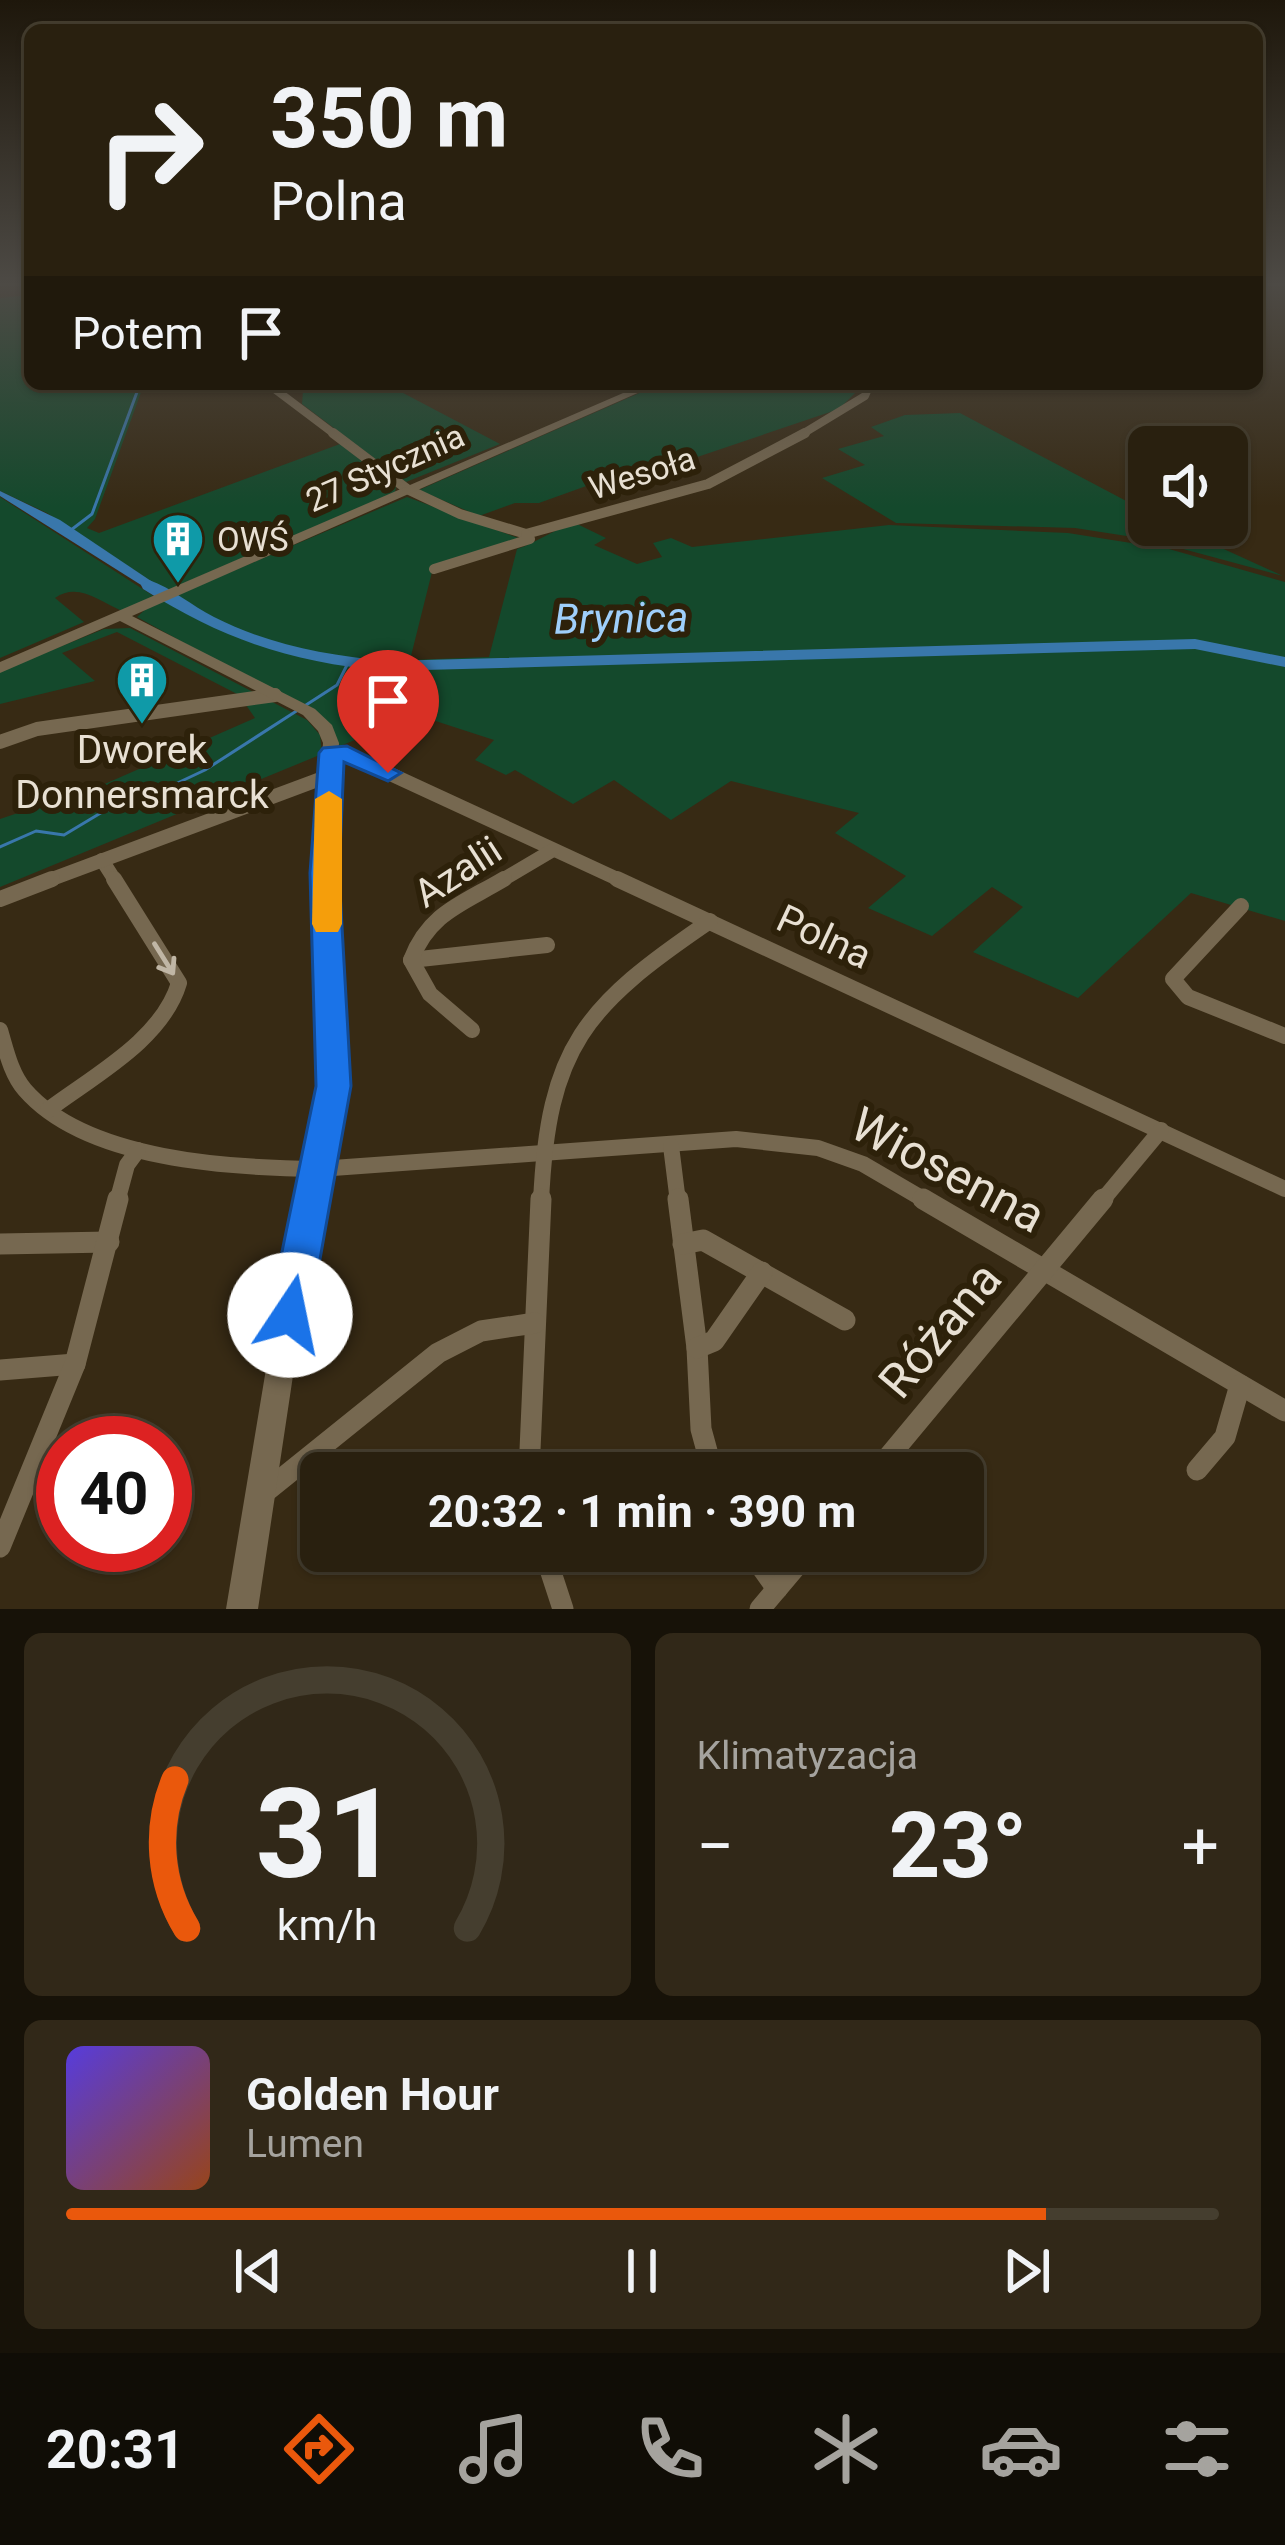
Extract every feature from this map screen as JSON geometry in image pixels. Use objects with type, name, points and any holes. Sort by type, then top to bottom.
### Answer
[{"type":"street","points":[[276,390],[410,490],[460,514],[526,534]]},
{"type":"street","name":"27 Stycznia","points":[[0,668],[639,390]]},
{"type":"street","name":"Wesoła","points":[[434,569],[517,547],[530,539],[526,534],[708,484],[819,426],[868,390]]},
{"type":"street","points":[[122,616],[302,708],[328,733],[331,764],[324,873],[333,1086],[242,1609]]},
{"type":"street","points":[[0,742],[37,729],[275,695]]},
{"type":"street","name":"Polna","points":[[331,764],[347,754],[1285,1189]]},
{"type":"street","points":[[0,899],[331,764]]},
{"type":"street","name":"Azalii","points":[[411,959],[422,932],[434,921],[553,850]]},
{"type":"street","points":[[0,1030],[9,1061],[25,1090],[48,1110],[165,1016],[179,994],[176,977],[102,860]]},
{"type":"street","points":[[1241,906],[1174,979],[1188,997],[1285,1036]]},
{"type":"street","points":[[528,1452],[547,1156],[560,1072],[581,1030],[634,974],[710,921]]},
{"type":"street","name":"Azalii","points":[[411,959],[548,945]]},
{"type":"street","name":"Azalii","points":[[411,959],[430,994],[472,1030]]},
{"type":"street","name":"Wiosenna","points":[[48,1110],[67,1123],[138,1150],[258,1168],[547,1156],[736,1139],[818,1148],[863,1164],[1285,1411]]},
{"type":"street","name":"Różana","points":[[893,1452],[1161,1130]]},
{"type":"street","points":[[671,1146],[707,1452]]},
{"type":"street","points":[[1,1542],[75,1364],[127,1165],[138,1150]]},
{"type":"street","points":[[683,1244],[703,1240],[845,1320]]},
{"type":"street","points":[[0,1244],[109,1242]]},
{"type":"street","points":[[697,1348],[714,1341],[762,1272]]},
{"type":"street","points":[[260,1496],[286,1480],[438,1353],[481,1331],[535,1323]]},
{"type":"street","points":[[0,1370],[75,1364]]},
{"type":"street","points":[[1197,1470],[1225,1436],[1240,1385]]},
{"type":"street","points":[[551,1572],[563,1609]]},
{"type":"street","points":[[765,1572],[777,1589]]},
{"type":"street","points":[[760,1609],[791,1572]]},
{"type":"green space","points":[[0,357],[24,357],[24,390],[142,390],[95,519],[87,528],[99,533],[340,444],[396,487],[395,492],[166,591],[47,513],[0,491]]},
{"type":"green space","points":[[397,390],[500,444],[406,482],[302,404],[303,391]]},
{"type":"green space","points":[[646,390],[858,390],[839,409],[641,476],[628,471],[539,503],[515,503],[479,516],[419,490]]},
{"type":"green space","points":[[960,413],[1128,502],[1128,536],[1075,528],[896,523],[822,478],[865,465],[838,449],[884,436],[871,427],[905,415]]},
{"type":"green space","points":[[0,497],[155,597],[122,611],[88,595],[64,594],[55,598],[84,622],[0,658]]},
{"type":"green space","points":[[407,497],[521,539],[432,572],[410,660],[489,657],[517,549],[575,523],[606,538],[594,545],[637,564],[662,557],[653,543],[671,538],[692,547],[889,525],[1068,533],[1169,549],[1285,582],[1285,921],[1191,893],[1078,998],[973,952],[1023,907],[992,887],[932,936],[868,908],[906,876],[835,833],[859,813],[731,781],[671,820],[614,780],[573,804],[515,770],[506,775],[475,760],[494,740],[417,715],[340,746],[328,722],[137,617],[148,607]]},
{"type":"green space","points":[[1172,546],[1217,546],[1283,576]]},
{"type":"green space","points":[[130,628],[307,720],[320,735],[322,754],[0,887],[0,819],[107,783],[255,718],[239,695],[117,632],[62,653],[95,681],[0,704],[0,671],[104,629]]},
{"type":"water","points":[[0,491],[60,520],[166,591],[157,595],[0,496]]},
{"type":"waterway","points":[[71,530],[92,514],[138,390]]},
{"type":"waterway","name":"Brynica","points":[[149,585],[207,620],[262,644],[319,658],[386,666],[1195,644],[1285,662]]},
{"type":"waterway","points":[[306,705],[337,685],[348,663]]},
{"type":"waterway","points":[[0,847],[36,831],[64,835],[104,811],[135,803],[205,770],[298,710]]},
{"type":"slow traffic","points":[[327,924],[324,873],[329,799]]},
{"type":"place","name":"OWŚ","points":[[178,585]]},
{"type":"place","name":"Dworek Donnersmarck","points":[[142,726]]},
{"type":"route","points":[[290,1315],[333,1086],[324,873],[332,753],[347,754],[388,773]]}]
